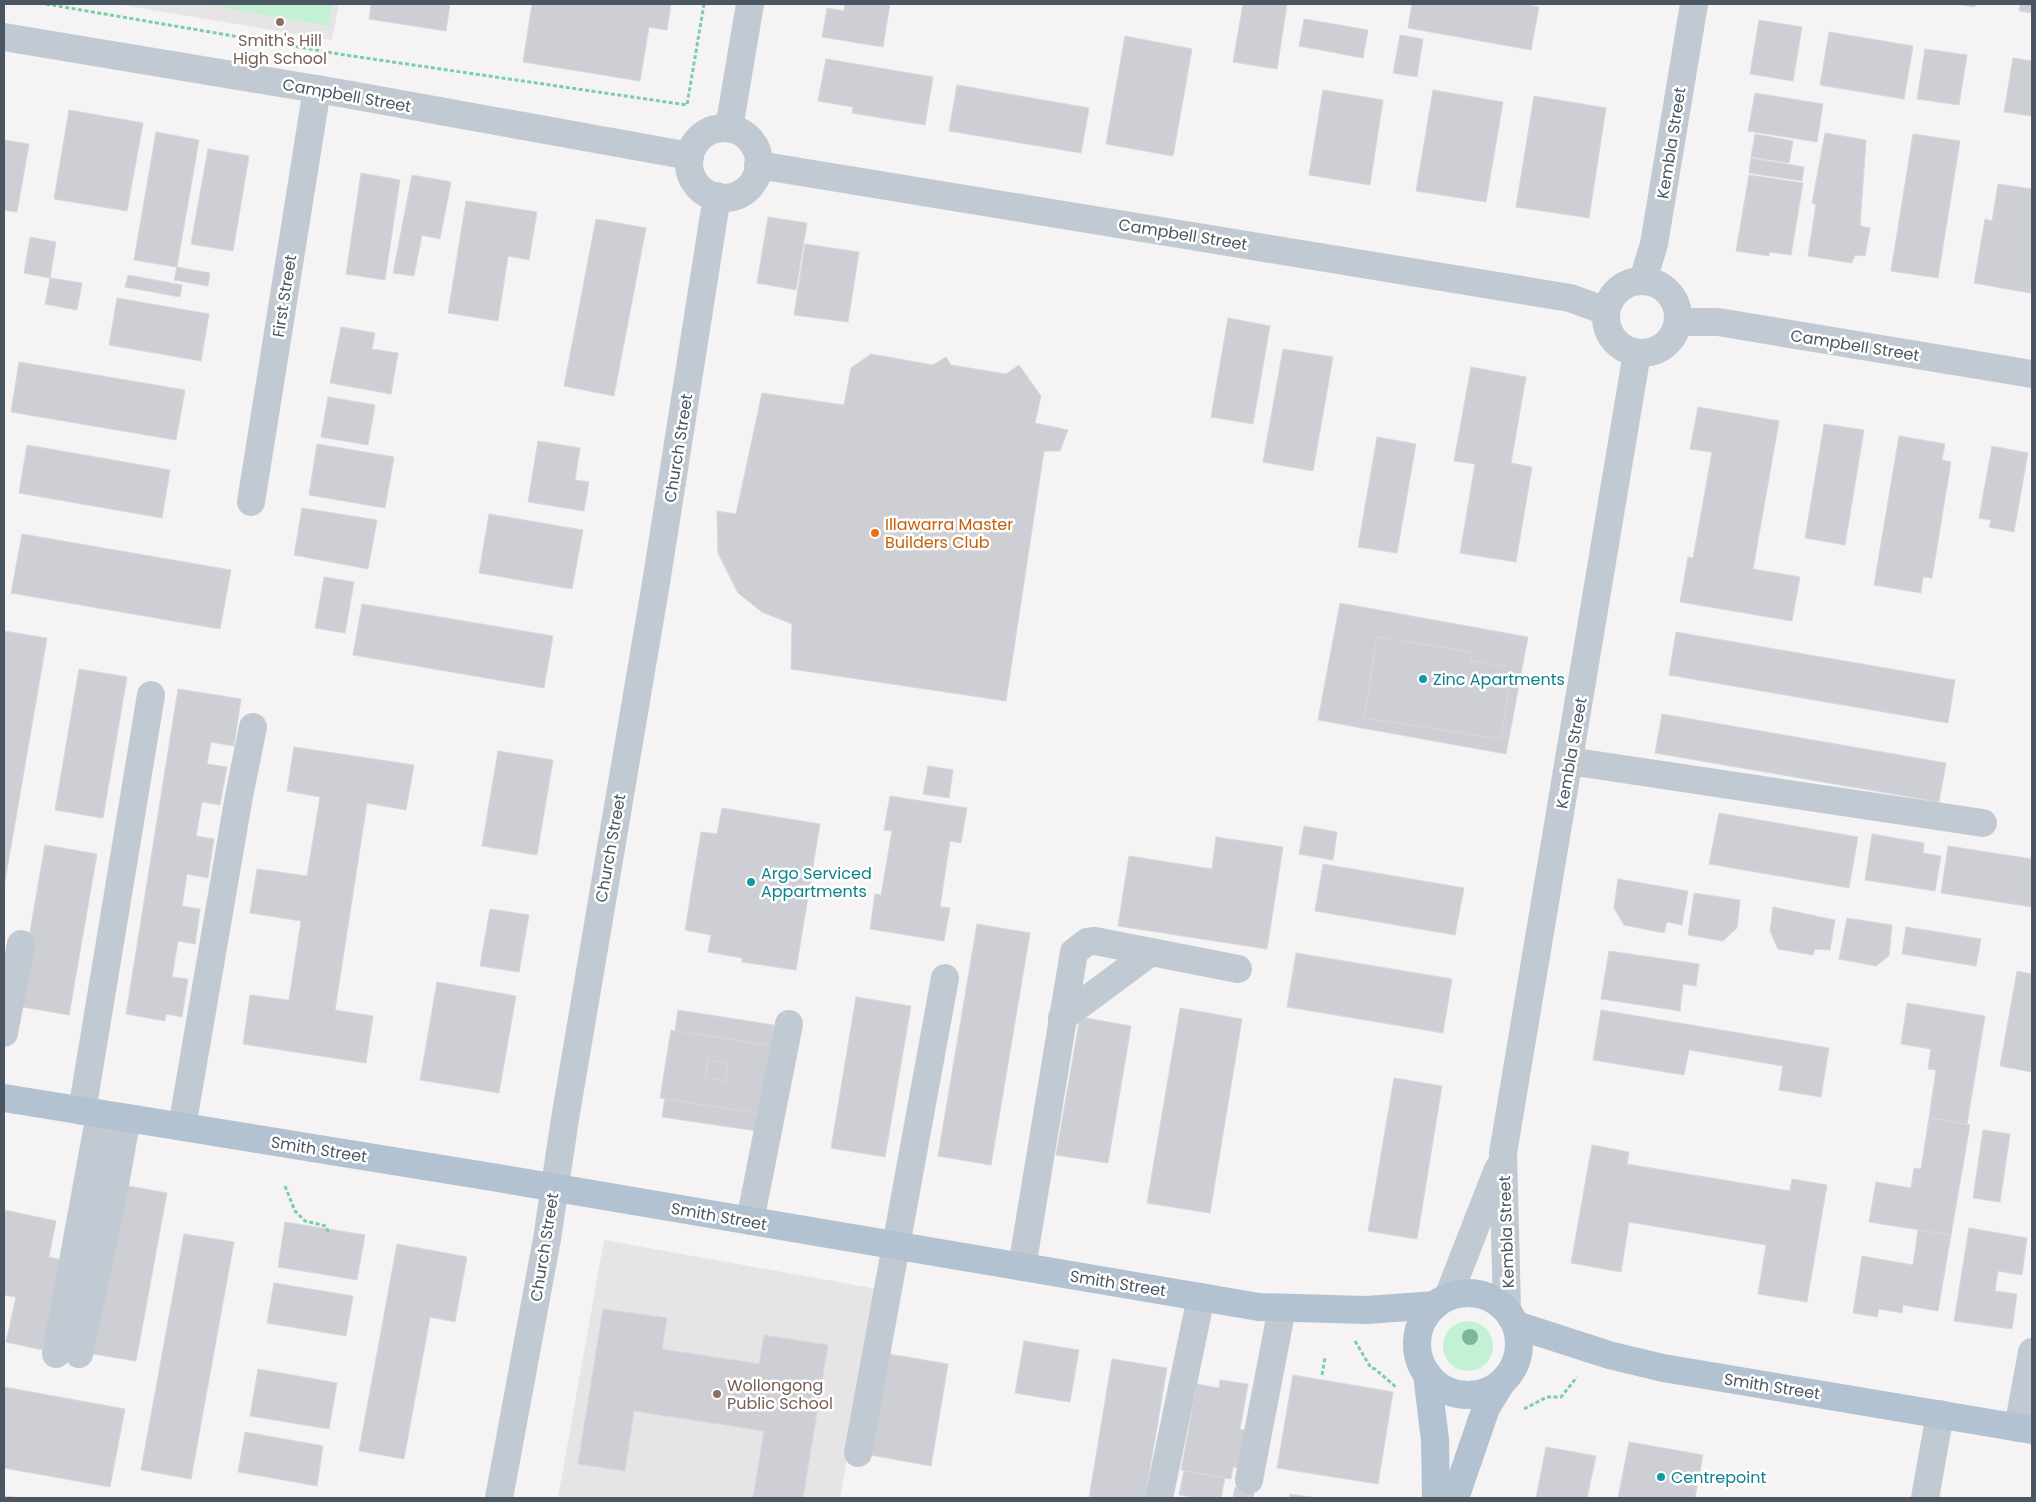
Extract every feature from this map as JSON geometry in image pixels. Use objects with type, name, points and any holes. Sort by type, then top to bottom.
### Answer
[{"type":"main road","name":"Smith Street","points":[[4,1098],[554,1188],[1259,1308],[1367,1310],[1442,1301]]},
{"type":"main road","points":[[1455,1498],[1486,1408],[1500,1385],[1511,1373],[1518,1358],[1520,1341],[1511,1318],[1495,1300],[1480,1294],[1464,1293],[1442,1301],[1425,1316],[1418,1330],[1416,1346],[1419,1361],[1426,1374],[1438,1386],[1453,1393],[1477,1394],[1500,1385]]},
{"type":"main road","name":"Smith Street","points":[[1511,1318],[1609,1355],[1663,1368],[2025,1429]]},
{"type":"main road","points":[[1426,1374],[1435,1440],[1436,1498]]},
{"type":"street","points":[[729,128],[750,4]]},
{"type":"street","name":"Kembla Street","points":[[1643,280],[1654,244],[1694,4]]},
{"type":"street","name":"Campbell Street","points":[[4,37],[317,89],[690,156]]},
{"type":"street","name":"First Street","points":[[251,502],[317,89]]},
{"type":"street","points":[[729,128],[749,138],[756,148],[758,165],[753,182],[745,191],[735,196],[724,198],[703,191],[695,182],[690,172],[690,156],[697,140],[706,133],[717,129],[729,128]]},
{"type":"street","name":"Campbell Street","points":[[758,165],[1570,298],[1606,311]]},
{"type":"street","name":"Church Street","points":[[500,1498],[546,1247],[611,839],[658,574],[717,196]]},
{"type":"street","points":[[1643,280],[1654,282],[1672,296],[1677,306],[1678,322],[1671,339],[1662,347],[1650,352],[1637,353],[1625,349],[1616,341],[1609,331],[1606,311],[1613,295],[1622,286],[1643,280]]},
{"type":"street","name":"Campbell Street","points":[[1678,322],[1718,322],[2032,374]]},
{"type":"street","name":"Kembla Street","points":[[1511,1318],[1503,1153],[1637,353]]},
{"type":"street","points":[[127,1118],[114,1190],[68,1354],[91,1112],[151,695]]},
{"type":"street","points":[[182,1127],[239,796],[253,727]]},
{"type":"street","points":[[1569,761],[1983,824]]},
{"type":"street","points":[[1022,1267],[1074,952],[1087,942],[1095,942],[1238,969]]},
{"type":"street","points":[[4,1033],[21,944]]},
{"type":"street","points":[[1062,1018],[1151,952]]},
{"type":"street","points":[[858,1453],[945,978]]},
{"type":"street","points":[[750,1221],[789,1024]]},
{"type":"street","name":"Kembla Street","points":[[1442,1301],[1503,1153]]},
{"type":"street","points":[[1159,1498],[1201,1297]]},
{"type":"street","points":[[1249,1480],[1282,1308]]},
{"type":"street","points":[[2025,1429],[2032,1352]]},
{"type":"street","points":[[1924,1498],[1940,1414]]},
{"type":"path","points":[[46,4],[345,55],[686,105],[704,4]]},
{"type":"path","points":[[284,1186],[295,1211],[305,1221],[326,1226],[329,1234]]},
{"type":"path","points":[[1353,1338],[1371,1368]]},
{"type":"path","points":[[1322,1375],[1325,1358]]},
{"type":"path","points":[[1522,1411],[1547,1397],[1561,1397],[1580,1373]]},
{"type":"shaded area","name":"Smith's Hill High School","points":[[116,4],[339,4],[332,40]]},
{"type":"shaded area","name":"Wollongong Public School","points":[[604,1240],[877,1289],[840,1498],[558,1498]]},
{"type":"green space","points":[[203,4],[332,4],[329,26]]},
{"type":"green space","points":[[1468,1321],[1478,1323],[1486,1328],[1491,1336],[1493,1346],[1491,1356],[1486,1364],[1478,1369],[1468,1371],[1458,1369],[1450,1364],[1445,1356],[1443,1346],[1445,1336],[1450,1328],[1458,1323]]},
{"type":"building","points":[[371,4],[450,4],[446,31],[369,19]]},
{"type":"building","points":[[532,4],[671,4],[667,30],[649,27],[640,81],[523,62]]},
{"type":"building","points":[[845,4],[890,4],[883,47],[822,37],[827,8],[844,11]]},
{"type":"building","points":[[1243,4],[1287,4],[1277,69],[1233,62]]},
{"type":"building","points":[[1412,4],[1521,4],[1539,7],[1531,50],[1408,28]]},
{"type":"building","points":[[1955,4],[1975,4],[1975,7]]},
{"type":"building","points":[[2020,4],[2032,4],[2032,13],[2019,11]]},
{"type":"building","points":[[1304,19],[1368,30],[1363,58],[1299,46]]},
{"type":"building","points":[[1759,20],[1802,27],[1793,81],[1750,74]]},
{"type":"building","points":[[1829,32],[1913,46],[1904,99],[1820,85]]},
{"type":"building","points":[[1400,35],[1423,39],[1417,77],[1393,73]]},
{"type":"building","points":[[1125,36],[1192,49],[1173,156],[1106,144]]},
{"type":"building","points":[[1925,49],[1967,55],[1959,105],[1917,99]]},
{"type":"building","points":[[2013,58],[2032,61],[2032,116],[2004,112]]},
{"type":"building","points":[[826,59],[933,77],[925,125],[852,113],[853,107],[818,101]]},
{"type":"building","points":[[957,85],[1089,108],[1081,153],[949,131]]},
{"type":"building","points":[[1323,90],[1383,100],[1370,185],[1309,175]]},
{"type":"building","points":[[1433,90],[1503,102],[1486,202],[1416,191]]},
{"type":"building","points":[[1755,93],[1823,104],[1817,142],[1748,131]]},
{"type":"building","points":[[1534,96],[1606,108],[1589,218],[1516,207]]},
{"type":"building","points":[[69,110],[143,123],[127,211],[54,199]]},
{"type":"building","points":[[156,132],[199,140],[177,267],[134,260]]},
{"type":"building","points":[[1825,133],[1866,140],[1860,226],[1870,228],[1865,256],[1855,255],[1852,263],[1808,256],[1816,204],[1812,203]]},
{"type":"building","points":[[1755,134],[1793,141],[1789,163],[1751,157]]},
{"type":"building","points":[[1913,134],[1960,141],[1938,278],[1891,271]]},
{"type":"building","points":[[4,140],[29,144],[17,212],[4,210]]},
{"type":"building","points":[[208,149],[249,156],[233,251],[191,244]]},
{"type":"building","points":[[1751,158],[1804,167],[1802,181],[1749,173]]},
{"type":"building","points":[[361,173],[400,180],[385,280],[346,274]]},
{"type":"building","points":[[412,175],[451,182],[440,239],[422,235],[414,276],[393,273]]},
{"type":"building","points":[[1749,175],[1803,183],[1791,255],[1770,252],[1769,256],[1736,251]]},
{"type":"building","points":[[1998,184],[2032,189],[2032,281],[2030,293],[1974,283],[1985,219],[1992,221]]},
{"type":"building","points":[[466,201],[537,212],[529,260],[508,256],[498,321],[448,313]]},
{"type":"building","points":[[768,217],[807,223],[796,290],[757,283]]},
{"type":"building","points":[[596,219],[646,228],[614,396],[564,386]]},
{"type":"building","points":[[30,237],[56,242],[50,278],[24,273]]},
{"type":"building","points":[[805,244],[859,252],[848,322],[794,315]]},
{"type":"building","points":[[177,267],[210,273],[208,286],[174,280]]},
{"type":"building","points":[[128,275],[182,285],[180,297],[125,287]]},
{"type":"building","points":[[50,278],[82,283],[77,310],[45,304]]},
{"type":"building","points":[[117,298],[209,314],[201,361],[109,345]]},
{"type":"building","points":[[1228,318],[1270,326],[1253,424],[1211,417]]},
{"type":"building","points":[[341,327],[375,333],[372,349],[398,353],[391,394],[330,383]]},
{"type":"building","points":[[1283,349],[1333,357],[1313,471],[1263,462]]},
{"type":"building","name":"Illawarra Master Builders Club","points":[[871,354],[933,365],[946,357],[951,365],[1006,374],[1019,365],[1041,396],[1035,423],[1068,430],[1060,451],[1044,451],[1006,701],[791,669],[792,624],[762,612],[738,593],[718,553],[717,511],[736,514],[762,393],[844,405],[851,368]]},
{"type":"building","points":[[19,362],[185,390],[176,440],[11,412]]},
{"type":"building","points":[[1471,367],[1526,377],[1511,463],[1532,467],[1516,562],[1460,553],[1475,464],[1454,461]]},
{"type":"building","points":[[328,397],[375,405],[368,445],[321,437]]},
{"type":"building","points":[[1698,407],[1779,421],[1753,569],[1800,577],[1792,621],[1680,602],[1688,557],[1693,558],[1712,452],[1690,449]]},
{"type":"building","points":[[1824,424],[1864,430],[1845,545],[1805,538]]},
{"type":"building","points":[[1899,436],[1945,444],[1942,460],[1951,462],[1932,578],[1923,577],[1921,593],[1874,585]]},
{"type":"building","points":[[1377,437],[1416,444],[1397,553],[1358,547]]},
{"type":"building","points":[[538,441],[580,448],[575,480],[589,482],[584,511],[528,502]]},
{"type":"building","points":[[317,444],[394,457],[385,508],[309,495]]},
{"type":"building","points":[[27,445],[170,470],[162,518],[19,493]]},
{"type":"building","points":[[1992,446],[2028,453],[2014,532],[1989,527],[1991,520],[1979,518]]},
{"type":"building","points":[[302,508],[377,520],[368,569],[294,555]]},
{"type":"building","points":[[489,514],[583,530],[572,589],[479,573]]},
{"type":"building","points":[[22,534],[231,570],[220,629],[11,593]]},
{"type":"building","points":[[324,577],[354,582],[345,633],[315,628]]},
{"type":"building","name":"Zinc Apartments","points":[[1340,603],[1528,637],[1506,754],[1318,720]]},
{"type":"building","points":[[362,604],[553,636],[544,688],[353,655]]},
{"type":"building","points":[[4,631],[47,638],[4,887]]},
{"type":"building","points":[[1676,632],[1955,680],[1948,723],[1669,675]]},
{"type":"building","points":[[1377,637],[1472,652],[1471,661],[1512,667],[1501,739],[1364,718]]},
{"type":"building","points":[[79,669],[127,677],[103,818],[55,810]]},
{"type":"building","points":[[178,689],[241,699],[234,746],[211,742],[207,764],[227,767],[220,805],[202,802],[196,836],[214,839],[208,878],[187,874],[182,906],[200,909],[195,944],[178,941],[172,977],[188,979],[182,1017],[166,1014],[165,1021],[126,1014]]},
{"type":"building","points":[[1662,714],[1946,763],[1939,802],[1655,753]]},
{"type":"building","points":[[294,747],[414,765],[406,810],[367,803],[335,1010],[373,1016],[366,1063],[243,1044],[250,995],[289,1000],[301,921],[250,913],[257,869],[307,876],[320,797],[287,791]]},
{"type":"building","points":[[498,751],[553,760],[537,855],[482,846]]},
{"type":"building","points":[[928,766],[953,770],[949,798],[923,794]]},
{"type":"building","points":[[890,796],[967,808],[961,843],[950,841],[940,907],[950,908],[944,941],[870,929],[875,894],[881,895],[892,831],[884,830]]},
{"type":"building","name":"Argo Serviced Appartments","points":[[722,808],[820,824],[796,970],[742,962],[742,958],[708,952],[711,935],[685,930],[701,832],[717,834]]},
{"type":"building","points":[[1719,813],[1858,837],[1849,888],[1709,864]]},
{"type":"building","points":[[1304,826],[1337,832],[1333,860],[1299,854]]},
{"type":"building","points":[[1872,834],[1924,843],[1923,853],[1941,856],[1935,891],[1865,880]]},
{"type":"building","points":[[1216,837],[1283,847],[1267,949],[1118,926],[1129,856],[1212,869]]},
{"type":"building","points":[[45,845],[97,854],[69,1015],[17,1006]]},
{"type":"building","points":[[1948,846],[2032,859],[2032,907],[1941,893]]},
{"type":"building","points":[[1323,864],[1464,888],[1455,935],[1315,911]]},
{"type":"building","points":[[1618,879],[1688,891],[1682,925],[1667,922],[1664,933],[1624,925],[1614,908]]},
{"type":"building","points":[[1694,893],[1740,900],[1737,928],[1723,941],[1688,935]]},
{"type":"building","points":[[1773,907],[1835,920],[1830,950],[1815,949],[1813,955],[1778,949],[1770,931]]},
{"type":"building","points":[[490,909],[529,915],[519,972],[480,966]]},
{"type":"building","points":[[1847,918],[1892,925],[1889,956],[1876,966],[1839,959]]},
{"type":"building","points":[[977,924],[1030,933],[991,1165],[938,1156]]},
{"type":"building","points":[[1906,927],[1981,939],[1976,966],[1902,954]]},
{"type":"building","points":[[1609,951],[1699,964],[1696,986],[1683,984],[1680,1011],[1601,999]]},
{"type":"building","points":[[1296,953],[1452,979],[1443,1033],[1287,1007]]},
{"type":"building","points":[[2017,971],[2032,974],[2032,1072],[2000,1066]]},
{"type":"building","points":[[437,982],[516,996],[499,1093],[420,1080]]},
{"type":"building","points":[[856,997],[911,1006],[885,1157],[831,1148]]},
{"type":"building","points":[[1907,1003],[1985,1016],[1967,1124],[1929,1118],[1936,1070],[1928,1069],[1931,1049],[1901,1044]]},
{"type":"building","points":[[1180,1008],[1242,1019],[1210,1213],[1147,1203]]},
{"type":"building","points":[[678,1010],[774,1025],[757,1131],[662,1117]]},
{"type":"building","points":[[1601,1010],[1829,1048],[1821,1097],[1779,1090],[1783,1066],[1689,1050],[1684,1075],[1593,1060]]},
{"type":"building","points":[[1080,1017],[1131,1026],[1108,1163],[1056,1155]]},
{"type":"building","points":[[671,1030],[773,1046],[762,1114],[660,1098]]},
{"type":"building","points":[[708,1060],[728,1063],[725,1081],[705,1078]]},
{"type":"building","points":[[1394,1078],[1442,1086],[1417,1239],[1368,1231]]},
{"type":"building","points":[[1929,1118],[1970,1125],[1951,1235],[1869,1222],[1876,1182],[1911,1188],[1914,1168],[1921,1169]]},
{"type":"building","points":[[1983,1130],[2010,1134],[2000,1202],[1973,1198]]},
{"type":"building","points":[[1592,1145],[1629,1152],[1627,1164],[1790,1191],[1792,1179],[1827,1185],[1807,1302],[1758,1294],[1766,1245],[1629,1222],[1621,1272],[1571,1263]]},
{"type":"building","points":[[112,1183],[167,1193],[136,1361],[81,1352]]},
{"type":"building","points":[[4,1210],[56,1221],[49,1257],[62,1260],[43,1350],[6,1342],[16,1297],[4,1295]]},
{"type":"building","points":[[285,1222],[365,1235],[357,1280],[278,1267]]},
{"type":"building","points":[[1969,1228],[2027,1238],[2022,1275],[1998,1271],[1995,1291],[2017,1294],[2012,1329],[1954,1321]]},
{"type":"building","points":[[1918,1230],[1951,1235],[1938,1311],[1903,1305],[1902,1313],[1879,1309],[1877,1317],[1853,1313],[1862,1256],[1913,1265]]},
{"type":"building","points":[[184,1234],[234,1242],[191,1479],[141,1470]]},
{"type":"building","points":[[397,1244],[467,1257],[455,1322],[430,1317],[404,1459],[359,1451]]},
{"type":"building","points":[[274,1283],[353,1296],[346,1336],[267,1323]]},
{"type":"building","points":[[603,1309],[667,1318],[662,1349],[759,1364],[764,1335],[828,1345],[803,1498],[753,1498],[764,1431],[634,1411],[625,1471],[578,1464]]},
{"type":"building","points":[[1024,1341],[1079,1350],[1070,1402],[1015,1393]]},
{"type":"building","points":[[883,1353],[948,1364],[931,1466],[865,1454]]},
{"type":"building","points":[[1112,1359],[1167,1368],[1145,1498],[1089,1498]]},
{"type":"building","points":[[258,1369],[337,1383],[329,1429],[250,1416]]},
{"type":"building","points":[[1293,1375],[1393,1392],[1378,1484],[1277,1468]]},
{"type":"building","points":[[1220,1380],[1248,1384],[1240,1429],[1249,1431],[1242,1469],[1233,1467],[1231,1479],[1181,1470],[1197,1384],[1219,1388]]},
{"type":"building","points":[[4,1387],[125,1409],[110,1487],[4,1468]]},
{"type":"building","points":[[245,1432],[323,1446],[317,1486],[238,1472]]},
{"type":"building","name":"Centrepoint","points":[[1629,1442],[1703,1455],[1695,1498],[1618,1498]]},
{"type":"building","points":[[1546,1447],[1596,1456],[1587,1498],[1536,1498]]},
{"type":"building","points":[[1184,1471],[1225,1478],[1221,1498],[1198,1498],[1179,1495]]},
{"type":"building","points":[[1235,1487],[1255,1490],[1253,1498],[1233,1498]]},
{"type":"building","points":[[1290,1494],[1318,1498],[1289,1498]]},
{"type":"building","points":[[4,1496],[22,1498],[4,1498]]},
{"type":"place","name":"Smith's Hill High School","points":[[280,22]]},
{"type":"place","name":"Illawarra Master Builders Club","points":[[875,533]]},
{"type":"place","name":"Zinc Apartments","points":[[1423,679]]},
{"type":"place","name":"Argo Serviced Appartments","points":[[751,882]]},
{"type":"place","name":"Wollongong Public School","points":[[717,1394]]},
{"type":"place","name":"Centrepoint","points":[[1661,1477]]}]
